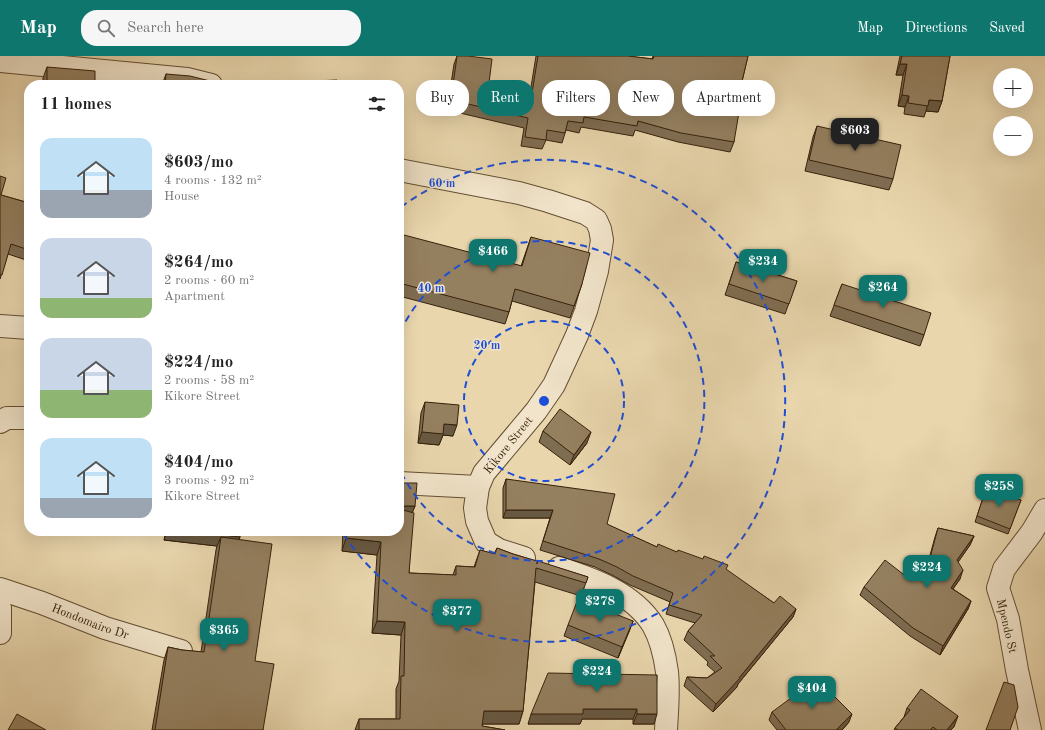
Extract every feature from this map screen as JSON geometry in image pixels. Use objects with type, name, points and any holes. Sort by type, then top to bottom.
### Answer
[{"type":"street","points":[[0,61],[190,80]]},
{"type":"street","name":"Kikore Street","points":[[404,171],[519,193],[585,213],[596,220],[600,229],[602,240],[597,271],[586,311],[577,335],[554,385],[536,411],[484,473],[478,487],[475,508],[477,521],[486,542],[498,550],[573,573],[593,581],[631,600],[643,612],[654,626],[665,661],[667,674],[666,730]]},
{"type":"street","points":[[0,326],[24,328]]},
{"type":"street","points":[[0,422],[7,418],[24,418]]},
{"type":"street","points":[[404,483],[478,487]]},
{"type":"street","name":"Mpendo St","points":[[1030,730],[1008,619],[998,588],[1004,569],[1032,532],[1045,510]]},
{"type":"street","name":"Hondomairo Dr","points":[[0,589],[42,603],[105,628],[181,651]]},
{"type":"street","points":[[0,608],[0,633]]},
{"type":"building","points":[[457,56],[492,59],[489,80],[477,80],[477,106],[469,104],[469,80],[454,80]]},
{"type":"building","points":[[538,56],[628,56],[653,59],[654,56],[748,56],[742,80],[682,80],[682,116],[738,116],[734,142],[681,133],[638,121],[637,126],[584,117],[583,123],[568,121],[565,133],[547,130],[546,140],[525,137],[528,118],[519,116],[534,116],[534,81]]},
{"type":"building","points":[[902,56],[950,56],[942,101],[929,100],[928,106],[908,103],[909,96],[902,95],[907,64],[900,64]]},
{"type":"building","points":[[47,67],[95,71],[95,80],[47,80]]},
{"type":"building","points":[[166,74],[190,76],[206,80],[165,80]]},
{"type":"building","points":[[817,126],[901,145],[893,179],[809,160]]},
{"type":"building","points":[[0,176],[6,178],[1,195],[24,202],[24,248],[11,244],[2,275],[0,274]]},
{"type":"building","points":[[404,235],[522,266],[531,237],[590,253],[582,284],[574,306],[515,289],[509,312],[404,284]]},
{"type":"building","points":[[736,262],[797,281],[789,304],[729,284]]},
{"type":"building","points":[[842,284],[931,313],[924,335],[834,305]]},
{"type":"building","points":[[425,402],[459,405],[457,425],[444,424],[443,434],[422,432]]},
{"type":"building","points":[[560,409],[591,432],[574,455],[543,431]]},
{"type":"building","points":[[506,479],[615,494],[607,524],[657,547],[658,544],[677,552],[678,550],[703,559],[704,556],[728,565],[726,569],[774,603],[780,596],[796,609],[740,678],[716,704],[687,677],[707,678],[722,668],[710,656],[715,656],[688,631],[702,615],[669,605],[673,593],[633,576],[599,559],[543,541],[553,510],[506,510]]},
{"type":"building","points":[[404,483],[417,483],[415,506],[404,506]]},
{"type":"building","points":[[987,486],[1021,500],[1010,529],[977,516]]},
{"type":"building","points":[[404,510],[414,513],[409,573],[456,575],[456,566],[475,567],[480,550],[495,554],[497,548],[537,561],[537,564],[538,561],[588,577],[586,583],[536,568],[523,711],[484,711],[482,726],[505,730],[359,730],[359,719],[400,719],[401,676],[404,676],[405,622],[377,621],[381,542],[346,538],[346,536],[404,536]]},
{"type":"building","points":[[938,528],[974,536],[957,560],[963,570],[951,588],[971,601],[943,646],[913,628],[864,587],[885,560],[912,581],[930,558]]},
{"type":"building","points":[[221,537],[272,544],[255,661],[274,664],[263,730],[155,730],[168,647],[204,652]]},
{"type":"building","points":[[578,599],[633,621],[622,647],[568,625]]},
{"type":"building","points":[[548,673],[657,675],[657,714],[637,714],[637,709],[583,709],[583,714],[531,714]]},
{"type":"building","points":[[817,679],[852,714],[836,730],[786,730],[772,712]]},
{"type":"building","points":[[1004,682],[1014,685],[1018,707],[1010,730],[986,730]]},
{"type":"building","points":[[921,689],[958,716],[947,730],[937,730],[933,727],[930,730],[898,730],[895,728],[910,710],[907,708]]},
{"type":"building","points":[[17,714],[46,730],[8,730]]}]
